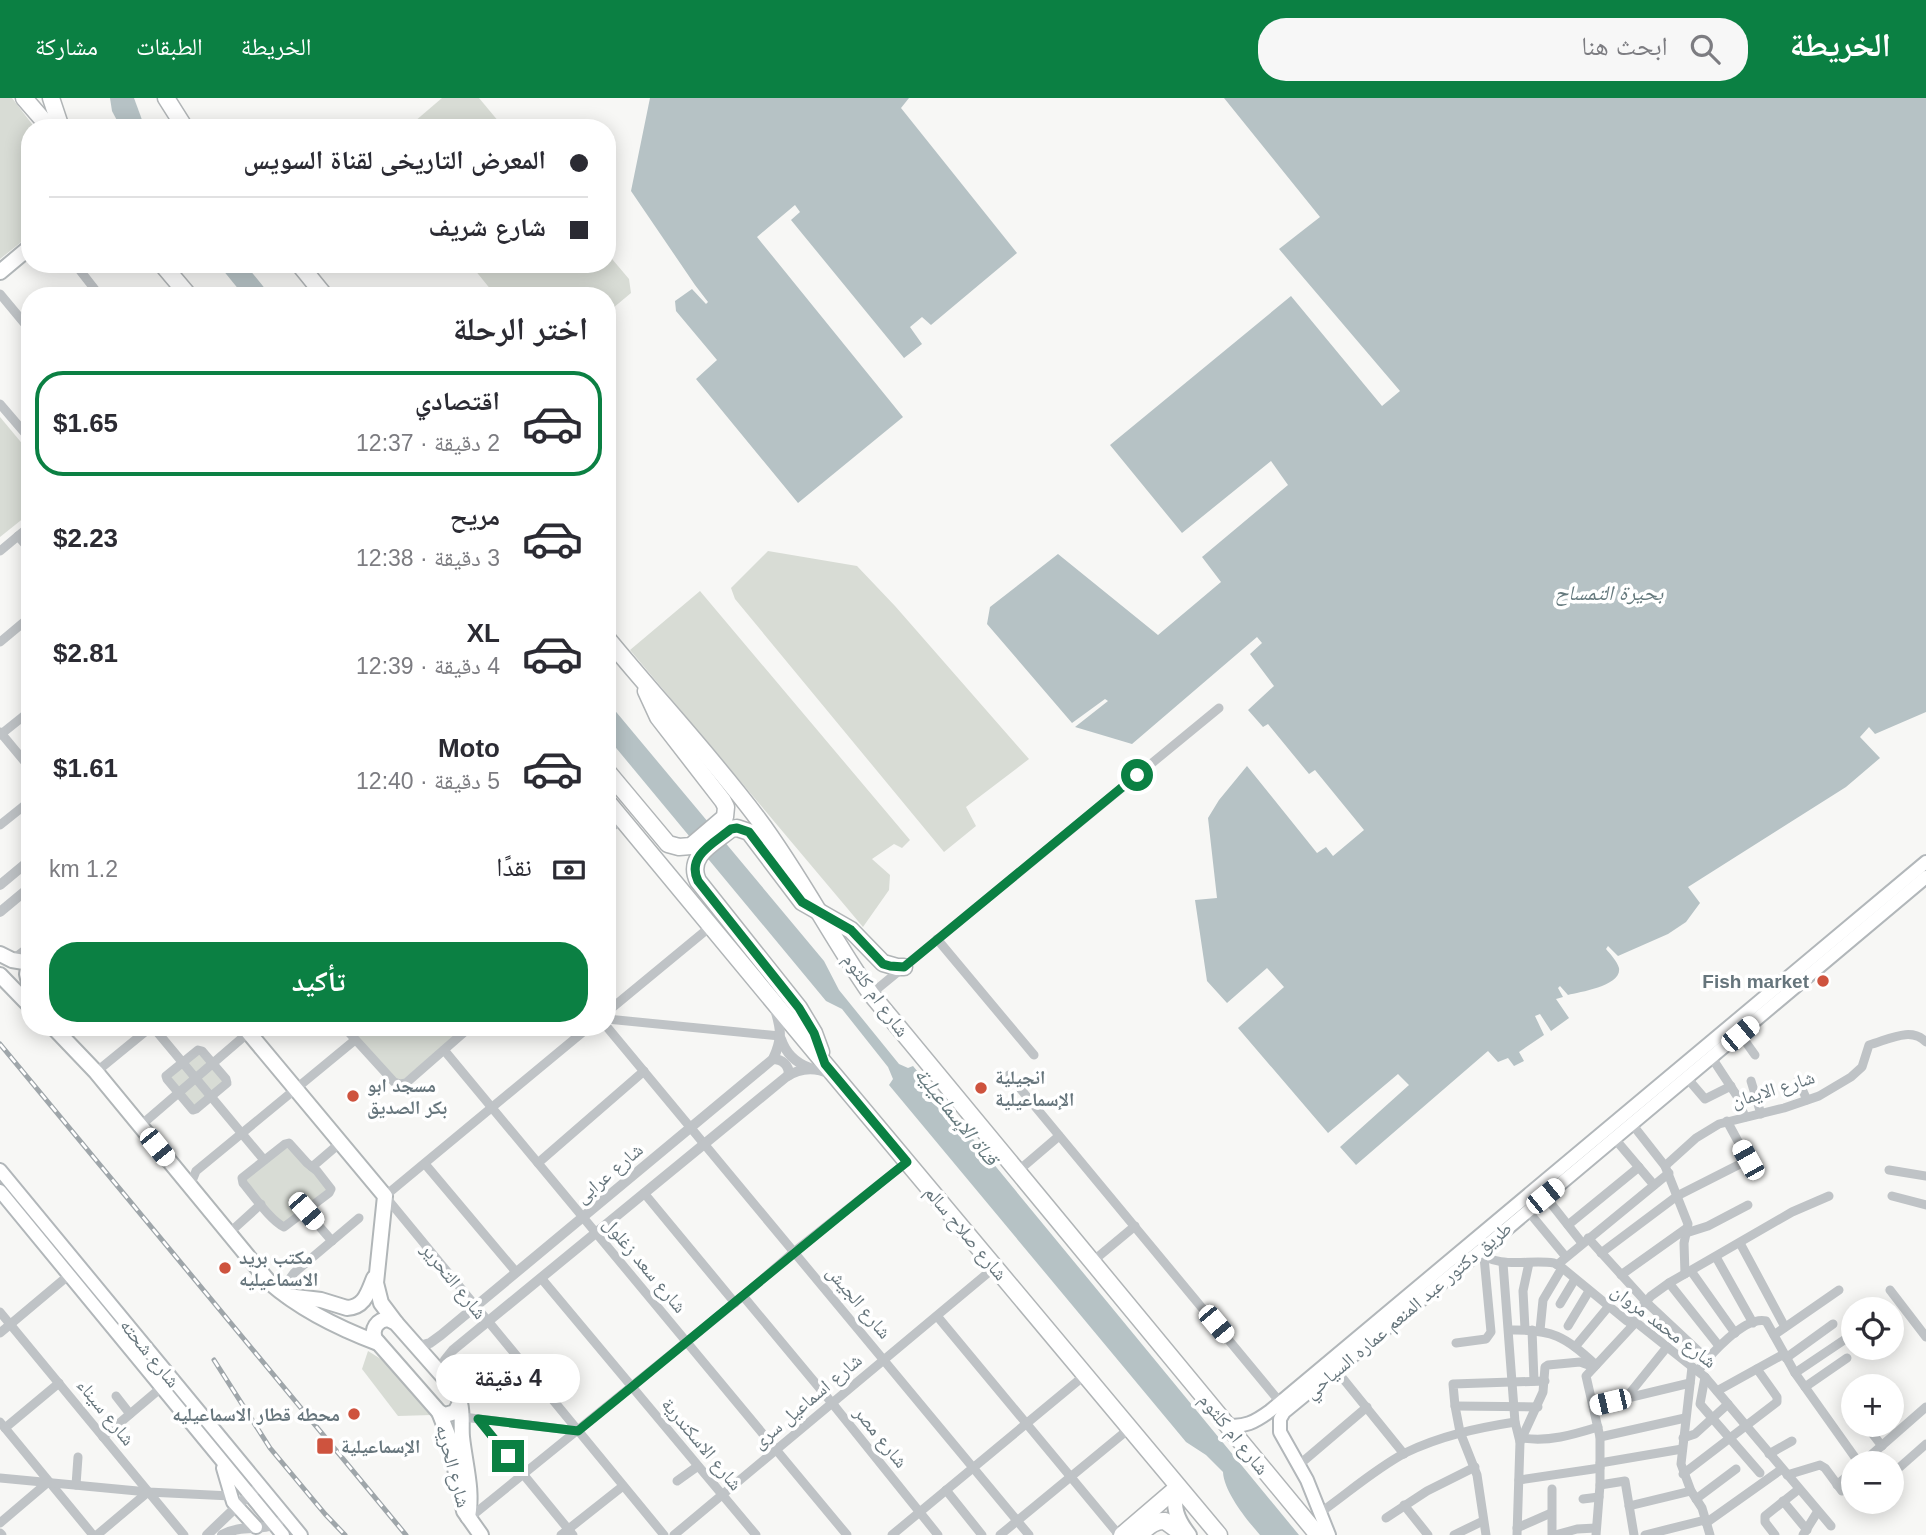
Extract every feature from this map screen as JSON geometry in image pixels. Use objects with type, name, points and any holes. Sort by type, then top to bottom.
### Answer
[{"type":"highway","points":[[24,98],[42,119]]},
{"type":"highway","points":[[51,98],[58,119]]},
{"type":"highway","points":[[166,98],[179,119]]},
{"type":"highway","points":[[169,273],[181,287]]},
{"type":"highway","points":[[306,273],[318,287]]},
{"type":"highway","name":"شارع ام كلثوم","points":[[616,648],[759,821],[821,912],[871,994],[1318,1535]]},
{"type":"highway","points":[[645,681],[648,696],[658,717],[723,801],[727,825]]},
{"type":"highway","points":[[616,782],[668,844],[695,851]]},
{"type":"highway","name":"شارع صلاح سالم","points":[[616,812],[773,1000],[824,1070],[907,1162],[1219,1535]]},
{"type":"highway","points":[[727,825],[695,851],[694,868],[698,881],[799,1008],[814,1033],[824,1070]]},
{"type":"highway","points":[[727,825],[749,832],[807,906],[851,930],[883,964],[904,967]]},
{"type":"highway","points":[[1120,1535],[1178,1487]]},
{"type":"highway","points":[[1139,1535],[1161,1520],[1187,1535]]},
{"type":"main road","points":[[0,272],[21,254]]},
{"type":"main road","name":"طريق دكتور عبد المنعم عماره السياحي","points":[[1329,1535],[1300,1464],[1279,1428],[1284,1412],[1477,1252],[1926,862]]},
{"type":"main road","name":"طريق دكتور عبد المنعم عماره السياحي","points":[[1226,1425],[1253,1423],[1477,1252],[1926,877]]},
{"type":"main road","points":[[0,975],[21,997]]},
{"type":"main road","points":[[64,1036],[258,1272],[283,1294],[312,1313],[378,1343]]},
{"type":"main road","name":"شارع التحرير","points":[[251,1036],[385,1196]]},
{"type":"main road","name":"شارع شحته","points":[[0,1170],[261,1487],[281,1525]]},
{"type":"main road","name":"شارع شحته","points":[[0,1191],[249,1494],[281,1525],[302,1535]]},
{"type":"main road","points":[[385,1196],[376,1272],[381,1303],[396,1324],[456,1391],[461,1410],[457,1409],[445,1415],[439,1412],[378,1343],[373,1335],[379,1322],[388,1320],[396,1324]]},
{"type":"main road","points":[[283,1294],[353,1307],[363,1302],[376,1272]]},
{"type":"main road","name":"شارع الحريه","points":[[461,1410],[471,1497],[468,1519]]},
{"type":"main road","name":"شارع الحريه","points":[[439,1412],[448,1435],[461,1501],[468,1519],[481,1535]]},
{"type":"main road","points":[[219,1458],[234,1501],[256,1527]]},
{"type":"main road","points":[[1178,1487],[1175,1497],[1177,1516],[1187,1535]]},
{"type":"street","points":[[82,273],[93,287]]},
{"type":"street","points":[[0,294],[21,319]]},
{"type":"street","points":[[0,404],[21,429]]},
{"type":"street","points":[[0,551],[21,534]]},
{"type":"street","points":[[18,536],[21,540]]},
{"type":"street","points":[[0,642],[21,624]]},
{"type":"street","points":[[871,994],[1219,708]]},
{"type":"street","points":[[21,718],[1,734],[21,757]]},
{"type":"street","points":[[0,825],[21,808]]},
{"type":"street","points":[[616,824],[622,819]]},
{"type":"street","points":[[0,884],[21,867]]},
{"type":"street","points":[[0,912],[21,894]]},
{"type":"street","points":[[616,1005],[710,927]]},
{"type":"street","points":[[937,939],[1034,1055]]},
{"type":"street","points":[[773,1000],[785,1049],[793,1059],[824,1070]]},
{"type":"street","points":[[616,1020],[780,1036]]},
{"type":"street","points":[[1740,1034],[1755,1055]]},
{"type":"street","name":"شارع الايمان","points":[[1532,1330],[1566,1257],[1654,1185],[1703,1133],[1727,1121],[1819,1096],[1862,1067],[1869,1045],[1906,1034],[1914,1034],[1924,1040]]},
{"type":"street","points":[[96,1072],[141,1036]]},
{"type":"street","points":[[160,1036],[264,1160]]},
{"type":"street","points":[[139,1126],[240,1036]]},
{"type":"street","points":[[352,1036],[394,1082],[400,1084],[406,1083],[460,1036]]},
{"type":"street","points":[[385,1196],[578,1036]]},
{"type":"street","name":"شارع الجيش","points":[[614,1036],[1029,1535]]},
{"type":"street","points":[[780,1036],[773,1059],[785,1063],[789,1074]]},
{"type":"street","points":[[191,1189],[196,1171],[355,1040]]},
{"type":"street","points":[[198,1050],[212,1063],[227,1083],[193,1110],[166,1076],[198,1050]]},
{"type":"street","name":"شارع سعد زغلول","points":[[444,1050],[847,1535]]},
{"type":"street","points":[[1712,1058],[1731,1086],[1745,1117]]},
{"type":"street","name":"شارع عرابى","points":[[416,1347],[435,1339],[476,1306],[773,1059]]},
{"type":"street","name":"شارع عرابى","points":[[440,1373],[449,1355],[789,1074],[802,1069],[824,1070]]},
{"type":"street","points":[[538,1164],[644,1072]]},
{"type":"street","points":[[1009,1075],[1280,1402]]},
{"type":"street","points":[[1687,1078],[1705,1099],[1731,1086]]},
{"type":"street","points":[[1798,1080],[1807,1100]]},
{"type":"street","points":[[1751,1081],[1760,1114]]},
{"type":"street","points":[[1727,1121],[1754,1171]]},
{"type":"street","points":[[1632,1124],[1667,1169],[1688,1224],[1684,1243],[1688,1272],[1735,1333]]},
{"type":"street","points":[[1018,1171],[1059,1136]]},
{"type":"street","points":[[1615,1139],[1654,1185]]},
{"type":"street","points":[[289,1143],[312,1167],[330,1187],[331,1192],[282,1227],[243,1183],[242,1178],[289,1143]]},
{"type":"street","points":[[312,1167],[340,1143]]},
{"type":"street","points":[[1601,1253],[1677,1196],[1748,1160]]},
{"type":"street","points":[[468,1519],[632,1387],[794,1251],[907,1162]]},
{"type":"street","points":[[425,1164],[516,1272]]},
{"type":"street","points":[[1568,1225],[1639,1167]]},
{"type":"street","points":[[1889,1170],[1926,1176]]},
{"type":"street","name":"شارع مصر","points":[[644,1193],[832,1404],[938,1535]]},
{"type":"street","name":"شارع التحرير","points":[[385,1196],[664,1535]]},
{"type":"street","points":[[1545,1196],[1568,1225],[1601,1253],[1646,1302],[1707,1359]]},
{"type":"street","points":[[1552,1489],[1553,1535],[1577,1530],[1596,1532],[1600,1485],[1599,1432],[1586,1376],[1646,1302],[1669,1283],[1792,1212],[1829,1196]]},
{"type":"street","points":[[1892,1196],[1926,1205]]},
{"type":"street","points":[[228,1234],[261,1205]]},
{"type":"street","points":[[1621,1275],[1687,1230],[1708,1226],[1748,1205]]},
{"type":"street","points":[[306,1211],[332,1241]]},
{"type":"street","points":[[1528,1211],[1566,1257]]},
{"type":"street","points":[[283,1294],[294,1273],[359,1218]]},
{"type":"street","points":[[1093,1261],[1135,1226]]},
{"type":"street","points":[[1740,1243],[1785,1327]]},
{"type":"street","points":[[1477,1252],[1503,1264],[1550,1262],[1560,1266]]},
{"type":"street","points":[[1456,1342],[1486,1339],[1491,1332],[1477,1252]]},
{"type":"street","points":[[1716,1256],[1753,1323]]},
{"type":"street","points":[[1529,1263],[1523,1290],[1532,1330],[1534,1381]]},
{"type":"street","points":[[1503,1264],[1513,1407],[1521,1440],[1517,1532]]},
{"type":"street","name":"شارع محمد مروان","points":[[1560,1266],[1589,1291],[1698,1371],[1831,1526]]},
{"type":"street","name":"شارع اسماعيل سرى","points":[[674,1535],[995,1268]]},
{"type":"street","points":[[0,1334],[69,1275]]},
{"type":"street","name":"شارع الاسكندرية","points":[[541,1278],[756,1535]]},
{"type":"street","points":[[1560,1304],[1575,1279]]},
{"type":"street","points":[[1669,1283],[1719,1346]]},
{"type":"street","points":[[1774,1335],[1839,1290]]},
{"type":"street","points":[[1890,1290],[1926,1337]]},
{"type":"street","points":[[1568,1326],[1589,1291]]},
{"type":"street","points":[[1575,1347],[1609,1306]]},
{"type":"street","name":"شارع سيناء","points":[[0,1312],[184,1535]]},
{"type":"street","points":[[937,1316],[1120,1535]]},
{"type":"street","points":[[1710,1535],[1702,1508],[1683,1474],[1681,1464],[1685,1418],[1690,1383],[1707,1359],[1735,1333],[1753,1323],[1766,1321],[1795,1373],[1851,1451]]},
{"type":"street","points":[[1717,1391],[1785,1356],[1833,1324]]},
{"type":"street","points":[[1509,1330],[1555,1334],[1575,1347],[1595,1366]]},
{"type":"street","points":[[1795,1373],[1841,1342]]},
{"type":"street","points":[[1626,1398],[1667,1347]]},
{"type":"street","points":[[1805,1387],[1844,1360]]},
{"type":"street","points":[[1521,1440],[1538,1407],[1545,1381],[1544,1368],[1548,1364],[1580,1362],[1595,1366]]},
{"type":"street","points":[[1683,1474],[1777,1402],[1777,1397],[1757,1369]]},
{"type":"street","points":[[1336,1370],[1404,1454]]},
{"type":"street","points":[[1698,1371],[1699,1403],[1760,1473]]},
{"type":"street","points":[[892,1535],[1085,1375]]},
{"type":"street","points":[[1486,1535],[1475,1467],[1460,1432],[1454,1406],[1453,1384],[1545,1381]]},
{"type":"street","points":[[59,1383],[2,1425],[48,1483],[95,1535],[148,1492]]},
{"type":"street","points":[[1594,1406],[1690,1383]]},
{"type":"street","points":[[103,1437],[162,1387]]},
{"type":"street","points":[[116,1396],[130,1414]]},
{"type":"street","points":[[1683,1438],[1695,1434],[1728,1404]]},
{"type":"street","points":[[1454,1406],[1538,1407]]},
{"type":"street","points":[[1300,1464],[1367,1407]]},
{"type":"street","points":[[1876,1451],[1926,1407]]},
{"type":"street","points":[[461,1410],[478,1419],[578,1431]]},
{"type":"street","points":[[1521,1440],[1558,1438],[1685,1418]]},
{"type":"street","points":[[478,1419],[567,1533],[623,1486]]},
{"type":"street","points":[[1321,1513],[1404,1454],[1460,1432],[1515,1422]]},
{"type":"street","points":[[1000,1535],[1130,1428]]},
{"type":"street","points":[[1875,1437],[1882,1446]]},
{"type":"street","points":[[1769,1454],[1793,1441]]},
{"type":"street","points":[[1904,1463],[1926,1444]]},
{"type":"street","points":[[1519,1480],[1682,1449]]},
{"type":"street","points":[[76,1485],[78,1457]]},
{"type":"street","points":[[677,1481],[698,1465]]},
{"type":"street","points":[[1645,1535],[1706,1521],[1785,1472],[1820,1465],[1841,1487]]},
{"type":"street","points":[[1387,1518],[1427,1491],[1475,1467]]},
{"type":"street","points":[[1629,1506],[1694,1495],[1736,1469]]},
{"type":"street","points":[[0,1478],[234,1501]]},
{"type":"street","points":[[1600,1485],[1624,1480],[1634,1535]]},
{"type":"street","points":[[0,1523],[48,1483]]},
{"type":"street","points":[[207,1535],[234,1501],[261,1487]]},
{"type":"street","points":[[1775,1535],[1765,1522],[1765,1516],[1799,1489]]},
{"type":"street","points":[[946,1490],[982,1535]]},
{"type":"street","points":[[1583,1499],[1599,1497]]},
{"type":"street","points":[[1783,1501],[1805,1532],[1818,1511]]},
{"type":"street","points":[[1404,1505],[1428,1535]]},
{"type":"street","points":[[1517,1532],[1551,1513]]},
{"type":"street","points":[[1454,1535],[1483,1521]]},
{"type":"street","points":[[222,1535],[237,1528],[281,1525]]},
{"type":"shaded area","points":[[0,98],[12,98],[28,119],[21,119],[21,242],[0,259]]},
{"type":"shaded area","points":[[442,98],[479,98],[496,119],[418,119]]},
{"type":"shaded area","points":[[616,264],[629,279],[631,293],[616,306],[616,287],[489,287],[477,273],[616,273]]},
{"type":"shaded area","points":[[0,417],[21,442],[21,520],[0,537]]},
{"type":"shaded area","points":[[768,551],[857,566],[1029,759],[966,807],[976,826],[944,852],[735,599],[731,588]]},
{"type":"shaded area","points":[[700,591],[910,840],[902,848],[894,844],[872,859],[890,875],[889,890],[863,927],[630,650]]},
{"type":"shaded area","points":[[357,1036],[454,1036],[398,1084]]},
{"type":"shaded area","points":[[196,1051],[226,1079],[196,1109],[166,1076]]},
{"type":"shaded area","points":[[285,1144],[330,1187],[284,1227],[242,1178]]},
{"type":"shaded area","points":[[368,1351],[389,1364],[432,1415],[398,1416],[362,1369]]},
{"type":"water","points":[[110,98],[134,98],[142,119],[116,119]]},
{"type":"water","points":[[650,98],[909,98],[901,108],[1017,253],[931,325],[922,317],[910,327],[922,344],[904,358],[791,220],[800,212],[795,205],[757,237],[903,417],[798,503],[696,379],[717,360],[676,311],[675,301],[692,289],[706,304],[708,302],[631,191]]},
{"type":"water","name":"بحيرة التمساح","points":[[1224,98],[1926,98],[1926,712],[1875,734],[1869,727],[1860,737],[1880,758],[1846,787],[1688,887],[1700,903],[1686,922],[1668,934],[1618,956],[1608,946],[1606,949],[1619,968],[1618,974],[1607,984],[1568,995],[1560,986],[1558,988],[1563,997],[1556,999],[1569,1018],[1551,1031],[1540,1014],[1535,1016],[1544,1035],[1519,1052],[1524,1061],[1514,1066],[1508,1058],[1498,1062],[1488,1051],[1356,1165],[1340,1147],[1409,1085],[1398,1074],[1328,1133],[1238,1028],[1284,987],[1267,968],[1227,1003],[1207,981],[1195,900],[1217,898],[1208,818],[1247,766],[1317,853],[1326,847],[1333,856],[1364,830],[1315,770],[1309,774],[1268,724],[1263,727],[1248,710],[1274,686],[1250,654],[1262,643],[1257,637],[1132,744],[1075,727],[1108,701],[1105,699],[1072,723],[987,624],[990,607],[1058,554],[1158,635],[1221,582],[1202,557],[1288,485],[1271,461],[1182,533],[1110,445],[1291,296],[1382,406],[1400,391],[1279,249],[1320,217]]},
{"type":"water","points":[[225,273],[252,273],[264,287],[237,287]]},
{"type":"water","points":[[616,712],[824,961],[839,990],[899,1064],[908,1068],[913,1066],[1299,1535],[1260,1535],[1232,1497],[1223,1472],[1206,1455],[1186,1442],[889,1085],[893,1079],[888,1067],[842,1009],[826,1001],[616,748]]},
{"type":"railway","points":[[0,1044],[406,1535]]},
{"type":"railway","points":[[214,1360],[270,1448],[345,1535]]},
{"type":"place","name":"Fish market","points":[[1823,981]]},
{"type":"place","name":"انجيلية الإسماعيلية","points":[[981,1088]]},
{"type":"place","name":"مسجد ابو بكر الصديق","points":[[353,1096]]},
{"type":"place","name":"مكتب بريد الاسماعيليه","points":[[225,1268]]},
{"type":"place","name":"محطه قطار الاسماعيليه","points":[[354,1414]]},
{"type":"place","name":"الإسماعيلية","points":[[325,1446]]},
{"type":"route","points":[[508,1456],[478,1419],[578,1431],[794,1251],[907,1162],[825,1064],[814,1033],[799,1008],[698,881],[694,868],[698,856],[731,829],[749,832],[802,902],[836,919],[851,930],[883,964],[904,967],[1137,775]]},
{"type":"water label","name":"قناة الإسماعيلية","points":[[957,1116]]}]
